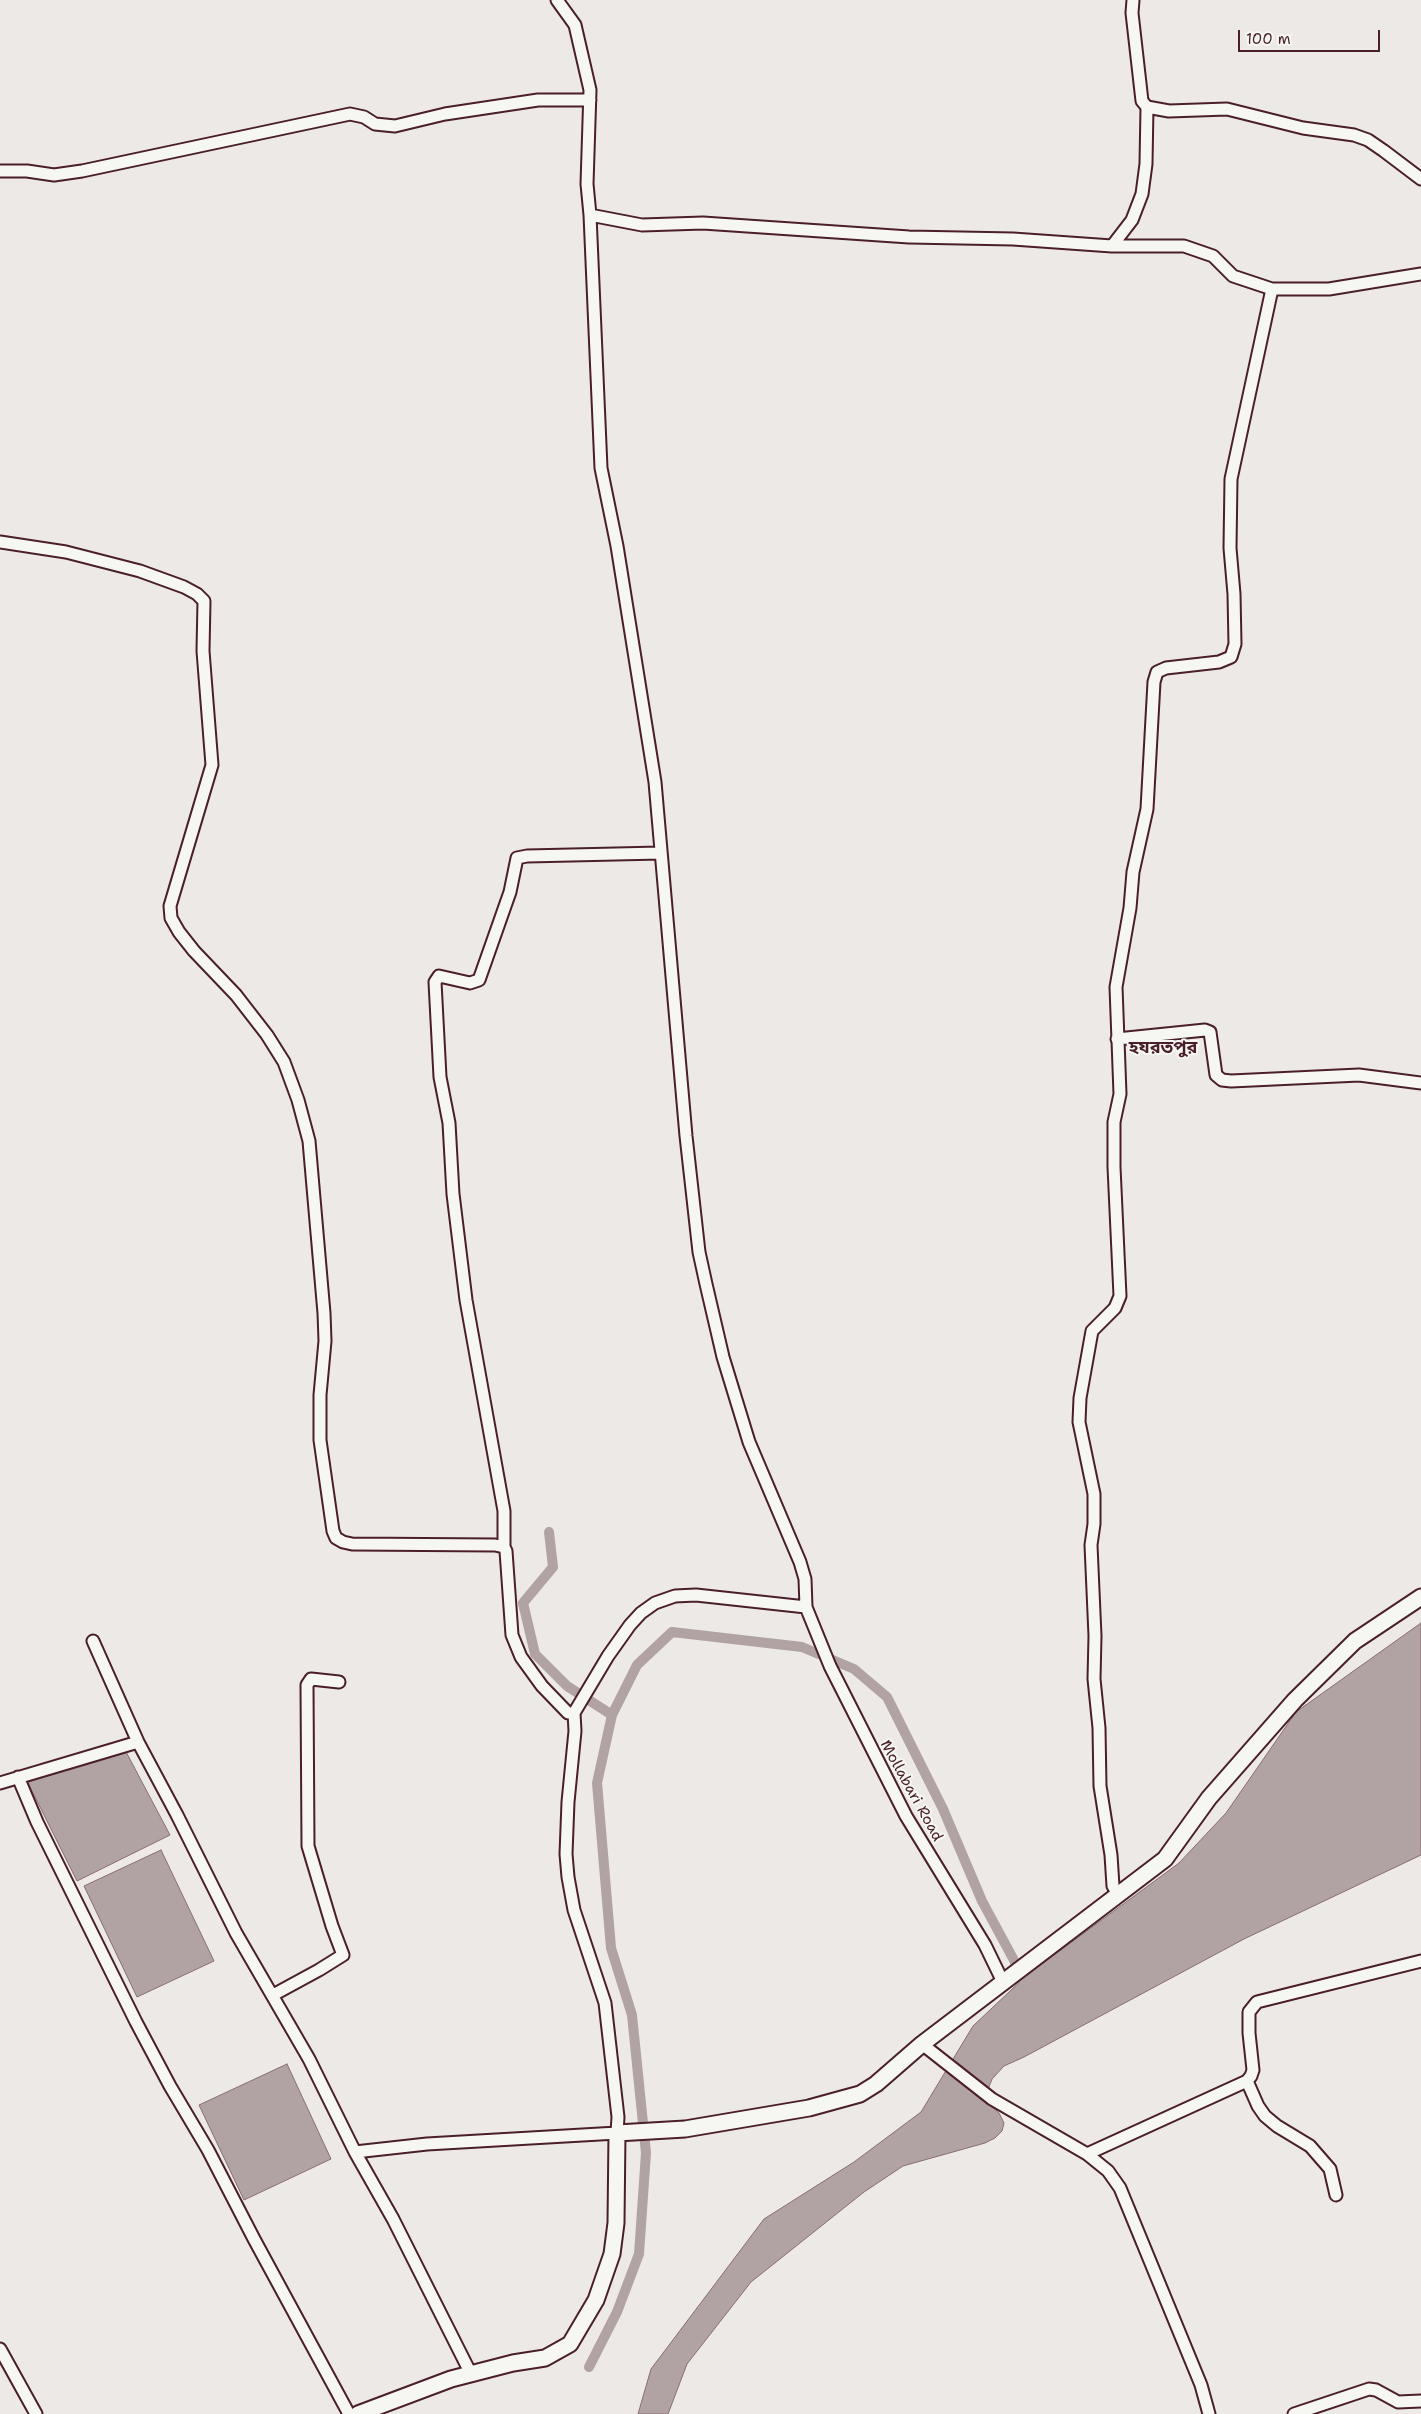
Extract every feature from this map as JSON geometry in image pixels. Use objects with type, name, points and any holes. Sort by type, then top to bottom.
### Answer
[{"type":"street","name":"Mollabari Road","points":[[558,0],[575,25],[590,100],[587,184],[601,468],[617,546],[655,782],[660,853],[699,1252],[733,1390],[762,1475],[800,1562],[805,1579],[806,1607],[830,1666],[906,1816],[985,1946],[1014,1974]]},
{"type":"street","points":[[1133,0],[1132,13],[1142,101],[1147,107],[1169,111],[1227,109],[1303,128],[1354,135],[1368,140],[1421,179]]},
{"type":"street","points":[[0,171],[27,171],[54,175],[82,171],[350,114],[364,117],[375,124],[395,126],[445,114],[538,100],[590,100]]},
{"type":"street","points":[[1112,246],[1132,220],[1142,194],[1146,164],[1147,107]]},
{"type":"street","points":[[590,215],[642,225],[703,223],[910,237],[1013,239],[1112,246],[1184,246],[1213,256],[1233,276],[1272,289],[1329,289],[1421,274]]},
{"type":"street","points":[[1118,1896],[1113,1886],[1111,1855],[1100,1786],[1099,1728],[1094,1680],[1095,1636],[1091,1545],[1094,1524],[1094,1494],[1079,1422],[1080,1398],[1092,1331],[1115,1308],[1120,1296],[1114,1167],[1114,1122],[1120,1094],[1116,987],[1130,908],[1133,872],[1147,809],[1154,682],[1157,672],[1166,668],[1219,662],[1231,657],[1235,644],[1234,594],[1230,548],[1231,479],[1272,289]]},
{"type":"street","points":[[0,542],[66,552],[140,571],[184,587],[198,594],[204,601],[203,651],[212,765],[170,906],[175,925],[194,951],[236,995],[284,1062],[298,1100],[309,1141],[325,1341],[320,1394],[320,1440],[333,1531],[336,1538],[342,1542],[352,1544],[495,1545],[504,1547]]},
{"type":"street","points":[[576,1711],[568,1713],[542,1686],[521,1657],[512,1635],[506,1551],[504,1547],[504,1511],[474,1358],[453,1194],[449,1123],[440,1077],[435,982],[439,976],[470,983],[479,980],[510,892],[517,858],[527,856],[660,853]]},
{"type":"street","points":[[1117,1039],[1204,1030],[1210,1032],[1216,1074],[1222,1080],[1359,1075],[1421,1083]]},
{"type":"street","points":[[358,2414],[471,2374],[513,2363],[545,2358],[570,2344],[596,2300],[612,2254],[616,2223],[621,2133],[605,2003],[601,1985],[574,1910],[568,1877],[566,1854],[567,1811],[576,1711],[591,1683],[630,1625],[641,1612],[655,1603],[675,1596],[696,1595],[806,1607]]},
{"type":"street","points":[[355,2152],[420,2145],[658,2131],[716,2124],[809,2108],[860,2094],[876,2084],[922,2044],[1165,1859],[1209,1798],[1295,1700],[1355,1641],[1421,1597]]},
{"type":"street","points":[[93,1640],[138,1742],[177,1814],[236,1933],[309,2059],[355,2152],[393,2219],[471,2374]]},
{"type":"street","points":[[273,1995],[344,1955],[332,1926],[308,1846],[307,1685],[311,1679],[339,1682]]},
{"type":"street","points":[[0,1783],[138,1742]]},
{"type":"street","points":[[18,1778],[37,1822],[136,2022],[170,2086],[208,2150],[349,2414]]},
{"type":"street","points":[[1087,2154],[1196,2102],[1247,2081],[1253,2070],[1249,2033],[1250,2012],[1257,2002],[1421,1961]]},
{"type":"street","points":[[922,2044],[992,2099],[1087,2154],[1108,2171],[1120,2188],[1201,2385],[1209,2414]]},
{"type":"street","points":[[1247,2081],[1258,2106],[1265,2116],[1277,2126],[1310,2146],[1330,2169],[1336,2194]]},
{"type":"street","points":[[0,2349],[36,2414]]},
{"type":"street","points":[[1294,2414],[1369,2389],[1376,2390],[1398,2402],[1421,2401]]},
{"type":"shaded area","points":[[1421,1623],[1421,1855],[1244,1939],[1004,2066],[992,2079],[986,2095],[988,2103],[999,2113],[1004,2123],[1002,2131],[995,2138],[985,2143],[903,2166],[864,2192],[751,2282],[687,2364],[668,2414],[638,2414],[651,2369],[764,2219],[854,2162],[921,2112],[973,2026],[1027,1975],[1179,1863],[1226,1813],[1296,1712]]},
{"type":"shaded area","points":[[124,1748],[170,1835],[77,1881],[27,1781]]},
{"type":"shaded area","points":[[161,1850],[214,1961],[137,1997],[84,1886]]},
{"type":"shaded area","points":[[287,2064],[331,2159],[244,2200],[199,2105]]},
{"type":"waterway","points":[[549,1532],[553,1567],[523,1603],[535,1654],[567,1686],[612,1715]]},
{"type":"waterway","points":[[589,2367],[617,2312],[639,2254],[646,2153],[632,2015],[611,1948],[597,1783],[612,1715],[637,1665],[672,1632],[802,1647],[854,1669],[887,1697],[943,1809],[982,1901],[1030,1990]]},
{"type":"district","name":"হযরতপুর","points":[[1163,1048]]}]
